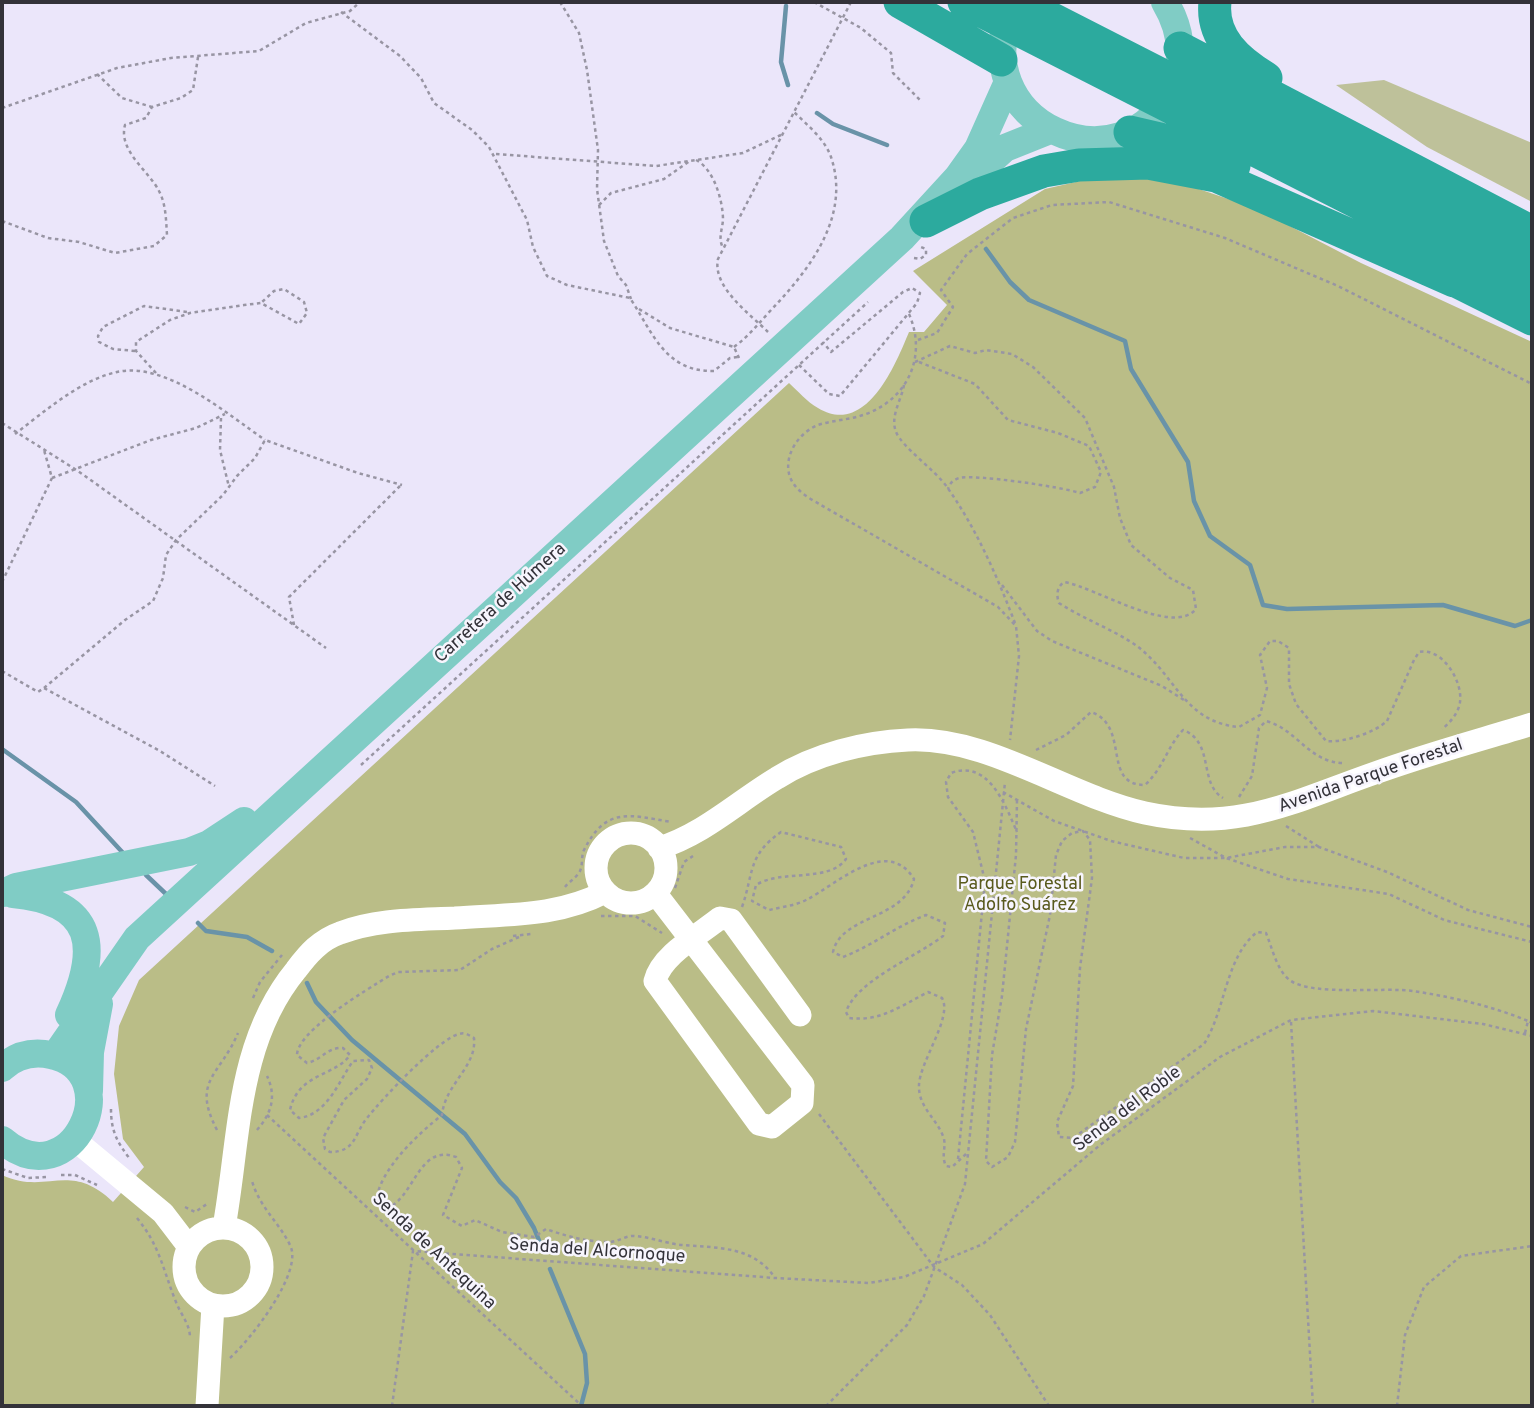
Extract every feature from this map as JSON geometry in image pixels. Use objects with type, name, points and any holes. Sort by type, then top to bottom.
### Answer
[{"type":"highway","points":[[900,2],[1003,62]]},
{"type":"highway","points":[[964,2],[1532,291]]},
{"type":"highway","points":[[1017,2],[1532,264]]},
{"type":"highway","points":[[1215,2],[1221,38],[1240,62],[1347,124],[1382,154]]},
{"type":"highway","points":[[1180,57],[1382,154],[1532,232]]},
{"type":"highway","points":[[1141,125],[1209,155],[1532,319]]},
{"type":"highway","points":[[913,245],[980,194],[1044,171],[1079,165],[1148,163],[1227,180],[1454,281]]},
{"type":"main road","name":"Carretera de Húmera","points":[[913,245],[978,149],[1003,62],[1006,21],[1017,2]]},
{"type":"main road","points":[[1003,62],[1018,102],[1032,118],[1050,130],[1084,140],[1103,139],[1141,125],[1170,94],[1180,57],[1171,6]]},
{"type":"main road","name":"Carretera de Húmera","points":[[51,1055],[137,938],[316,774],[913,245],[999,151],[1019,140],[1050,130]]},
{"type":"main road","points":[[2,893],[16,887],[160,859],[209,844],[234,830],[283,787],[316,774]]},
{"type":"main road","points":[[2,893],[52,901],[74,915],[83,929],[88,961],[51,1055]]},
{"type":"main road","name":"Carretera de Húmera","points":[[75,1140],[100,1097],[93,1024],[108,977]]},
{"type":"main road","points":[[2,1068],[21,1056],[51,1055],[67,1061],[100,1097]]},
{"type":"main road","points":[[6,1152],[49,1154],[75,1140]]},
{"type":"street","name":"Avenida Parque Forestal","points":[[659,848],[687,839],[779,776],[847,748],[910,740],[975,751],[1022,766],[1107,802],[1166,817],[1195,821],[1265,812],[1302,802],[1375,773],[1532,724]]},
{"type":"street","points":[[627,833],[645,836],[659,848],[666,871],[656,894],[644,901],[630,903],[617,900],[606,892],[598,881],[596,868],[600,852],[610,840],[627,833]]},
{"type":"street","points":[[224,1227],[235,1163],[241,1096],[251,1057],[264,1019],[280,989],[314,947],[338,933],[377,922],[527,916],[580,905],[606,892]]},
{"type":"street","points":[[656,894],[691,941],[803,1085],[802,1103],[772,1127],[759,1124],[655,981],[658,967],[691,941],[720,918],[731,920],[800,1015]]},
{"type":"street","points":[[75,1140],[127,1169],[188,1247]]},
{"type":"street","points":[[224,1227],[247,1235],[255,1244],[263,1266],[256,1289],[248,1298],[225,1306],[213,1305],[193,1293],[186,1282],[184,1258],[188,1247],[204,1232],[224,1227]]},
{"type":"street","points":[[207,1406],[213,1305]]},
{"type":"path","points":[[2,108],[97,74],[171,58],[259,51],[306,23],[350,11],[360,2]]},
{"type":"path","points":[[560,2],[579,33],[598,150],[598,205],[604,241],[630,298],[670,356],[682,367],[714,371],[730,358],[739,358]]},
{"type":"path","points":[[814,2],[861,28],[891,53],[893,73],[922,101]]},
{"type":"path","points":[[733,296],[717,272],[723,249],[851,2]]},
{"type":"path","points":[[341,12],[400,56],[421,78],[434,103],[472,130],[495,154],[527,220],[533,247],[547,276],[567,285],[630,298],[644,315],[670,328],[734,346]]},
{"type":"path","points":[[97,74],[122,98],[152,107],[181,98],[193,90],[198,57]]},
{"type":"path","points":[[2,221],[48,238],[79,242],[115,253],[154,246],[167,234],[165,208],[159,191],[133,156],[123,133],[125,125],[146,118],[152,107]]},
{"type":"path","points":[[734,346],[748,336],[794,285],[819,249],[830,226],[835,203],[831,155],[817,135],[793,111]]},
{"type":"path","points":[[495,154],[656,166],[743,153],[781,135]]},
{"type":"path","points":[[598,205],[611,193],[625,187],[664,179],[693,159]]},
{"type":"path","points":[[693,159],[705,165],[713,177],[723,215],[720,234],[723,249]]},
{"type":"path","points":[[918,340],[937,332],[953,307],[941,290],[967,254],[1013,218],[1052,205],[1109,202],[1225,238],[1338,286],[1532,384]]},
{"type":"path","points":[[817,384],[834,397],[844,393],[917,303],[920,298],[919,290],[912,288],[903,292],[831,352],[818,337]]},
{"type":"path","points":[[261,303],[274,290],[284,289],[303,302],[307,313],[299,324],[261,303],[190,313],[170,320],[136,342],[136,351],[156,373],[226,413],[265,440],[380,480],[402,485],[289,597],[294,625]]},
{"type":"path","points":[[359,767],[871,298]]},
{"type":"path","points":[[136,351],[113,349],[99,342],[98,336],[103,327],[144,306],[190,313]]},
{"type":"path","points":[[734,346],[743,362]]},
{"type":"path","points":[[948,489],[950,483],[958,478],[979,477],[1080,492],[1095,487],[1101,472],[1089,446],[1058,433],[1008,420],[975,384],[916,361],[950,346],[975,353],[986,350],[1012,354],[1032,367],[1085,418],[1114,487],[1120,519],[1131,545],[1170,578],[1193,590],[1196,609],[1190,616],[1182,619],[1161,616],[1064,582],[1060,585],[1057,597],[1059,603],[1131,642],[1150,658],[1205,719],[1238,727],[1250,723],[1260,715],[1266,695],[1260,655],[1263,646],[1270,641],[1278,641],[1289,648],[1289,684],[1296,704],[1326,741],[1336,743],[1380,728],[1387,722],[1414,660],[1419,652],[1428,650],[1436,653],[1446,664],[1460,696],[1460,705],[1454,716],[1440,731]]},
{"type":"path","points":[[15,433],[64,398],[117,372],[156,373]]},
{"type":"path","points":[[904,385],[894,416],[896,431],[903,443],[934,470],[948,489],[1000,583],[1016,626]]},
{"type":"path","points":[[52,478],[78,471],[112,455],[226,413]]},
{"type":"path","points":[[221,417],[220,450],[229,487]]},
{"type":"path","points":[[2,423],[78,471],[326,648]]},
{"type":"path","points":[[2,671],[38,692],[125,620],[153,601],[163,578],[166,555],[176,540],[255,458],[265,440]]},
{"type":"path","points":[[2,582],[52,478],[44,450]]},
{"type":"path","points":[[1000,583],[1037,631],[1052,642],[1162,686],[1186,701]]},
{"type":"path","points":[[44,688],[160,751],[215,786]]},
{"type":"path","points":[[1022,766],[1033,752],[1066,735],[1091,712],[1100,716],[1112,728],[1122,773],[1135,785],[1145,785],[1151,779],[1183,730],[1193,734],[1201,743],[1214,792],[1232,800],[1240,796],[1252,776],[1259,728],[1266,721],[1275,723],[1301,747],[1323,760],[1351,763]]},
{"type":"path","points":[[956,1163],[960,1153],[985,881],[973,832],[948,797],[946,782],[951,773],[968,769],[979,773],[999,792],[1018,834]]},
{"type":"path","points":[[1003,792],[1054,821],[1184,858],[1226,858],[1285,847],[1319,847]]},
{"type":"path","points":[[1017,800],[1018,834],[985,1141],[986,1161],[992,1167],[1008,1157],[1015,1142],[1026,1029],[1051,915],[1056,855],[1062,841],[1072,833],[1083,831]]},
{"type":"path","points":[[1265,812],[1319,847],[1387,872],[1468,909],[1532,927]]},
{"type":"path","points":[[560,893],[580,871],[582,854],[596,828],[606,820],[637,814],[674,822],[687,819],[708,847],[684,862],[673,891],[682,917],[661,934],[635,916],[597,916]]},
{"type":"path","points":[[1166,817],[1177,830],[1226,858],[1288,879],[1389,894],[1444,920],[1532,942]]},
{"type":"path","points":[[1083,831],[1090,841],[1092,878],[1080,968],[1073,1086],[1057,1122],[1059,1137],[1063,1139],[1073,1138],[1087,1129],[1204,1044],[1214,1028],[1236,957],[1244,942],[1257,932],[1266,933],[1280,968],[1290,981],[1307,986],[1412,991],[1491,1007],[1530,1022],[1525,1033]]},
{"type":"path","points":[[731,920],[743,905],[746,882],[756,859],[764,846],[781,832],[791,832],[841,847],[846,859],[842,864],[813,874],[787,874],[756,885],[752,901],[769,910],[805,900],[862,866],[886,862],[908,869],[914,878],[906,899],[849,931],[833,952],[843,957],[852,954],[898,927],[926,915],[944,923],[943,936],[927,949],[868,983],[856,993],[846,1012],[849,1018],[862,1019],[896,1012],[928,992],[942,998],[946,1004],[944,1014],[922,1066],[920,1099],[945,1141],[943,1159],[946,1166],[952,1167],[967,1153]]},
{"type":"path","points":[[508,936],[533,933]]},
{"type":"path","points":[[522,935],[492,949],[460,970],[398,972],[330,1016],[302,1040],[298,1055],[307,1063],[317,1061],[331,1049],[343,1048],[349,1055],[315,1076],[298,1093],[291,1105],[293,1113],[299,1118],[305,1117],[323,1107],[353,1061],[369,1060],[372,1068],[367,1079],[344,1100],[323,1138],[325,1149],[330,1152],[345,1150],[354,1143],[365,1121],[436,1048],[456,1034],[465,1033],[474,1038],[472,1056],[449,1090],[442,1115],[417,1133],[380,1186],[376,1201],[380,1206],[386,1209],[396,1205],[415,1174],[433,1156],[444,1152],[456,1157],[462,1168],[444,1206],[443,1215],[462,1226],[475,1220],[502,1232],[534,1237],[546,1229],[569,1237],[610,1242],[633,1236],[684,1245],[715,1247],[751,1255],[775,1278]]},
{"type":"path","points":[[250,1006],[260,982],[289,946]]},
{"type":"path","name":"Senda del Roble","points":[[934,1267],[983,1244],[1100,1145],[1220,1057],[1291,1020],[1373,1011],[1483,1024],[1532,1036]]},
{"type":"path","points":[[1291,1020],[1313,1406]]},
{"type":"path","points":[[219,1136],[205,1100],[208,1079],[220,1066],[240,1030]]},
{"type":"path","points":[[255,1132],[267,1115],[273,1092],[265,1071]]},
{"type":"path","points":[[59,1175],[75,1175],[113,1191],[127,1169],[100,1097]]},
{"type":"path","points":[[814,1107],[934,1267],[961,1285],[990,1315],[1049,1406]]},
{"type":"path","name":"Senda de Antequina","points":[[267,1115],[582,1406]]},
{"type":"path","points":[[6,1152],[28,1178],[50,1177]]},
{"type":"path","points":[[132,1213],[149,1232],[164,1262],[168,1282],[190,1328],[191,1360],[209,1364],[227,1360],[246,1344],[288,1281],[292,1247],[258,1201],[249,1172]]},
{"type":"path","points":[[182,1206],[195,1212],[209,1202]]},
{"type":"path","points":[[1397,1406],[1405,1335],[1424,1287],[1461,1256],[1532,1246]]},
{"type":"path","points":[[392,1406],[413,1251]]},
{"type":"path","name":"Senda del Alcornoque","points":[[413,1251],[869,1283],[904,1277],[934,1267]]},
{"type":"path","points":[[826,1406],[907,1325],[924,1296],[934,1267]]},
{"type":"green space","points":[[1384,80],[1532,143],[1532,202],[1427,147],[1336,85]]},
{"type":"green space","name":"Parque Forestal Adolfo Suárez","points":[[1102,176],[1172,180],[1255,208],[1361,263],[1532,342],[1532,1406],[2,1406],[2,1175],[32,1182],[83,1183],[113,1202],[144,1167],[123,1139],[114,1074],[119,1026],[139,980],[789,383],[814,406],[835,414],[850,413],[864,406],[887,379],[909,332],[924,332],[947,305],[913,271],[1045,189]]},
{"type":"waterway","points":[[786,6],[781,62],[788,85]]},
{"type":"waterway","points":[[817,113],[833,124],[887,145]]},
{"type":"waterway","points":[[986,249],[1010,282],[1029,300],[1125,341],[1131,369],[1188,462],[1194,501],[1210,536],[1250,565],[1263,605],[1287,609],[1443,605],[1515,626],[1532,620]]},
{"type":"waterway","points":[[2,749],[76,802],[124,854]]},
{"type":"waterway","points":[[146,875],[166,894]]},
{"type":"waterway","points":[[198,923],[206,931],[247,937],[272,951]]},
{"type":"waterway","points":[[307,983],[316,1002],[352,1040],[465,1134],[500,1182],[516,1198],[534,1228],[542,1248]]},
{"type":"waterway","points":[[550,1269],[585,1354],[587,1383],[581,1406]]}]
